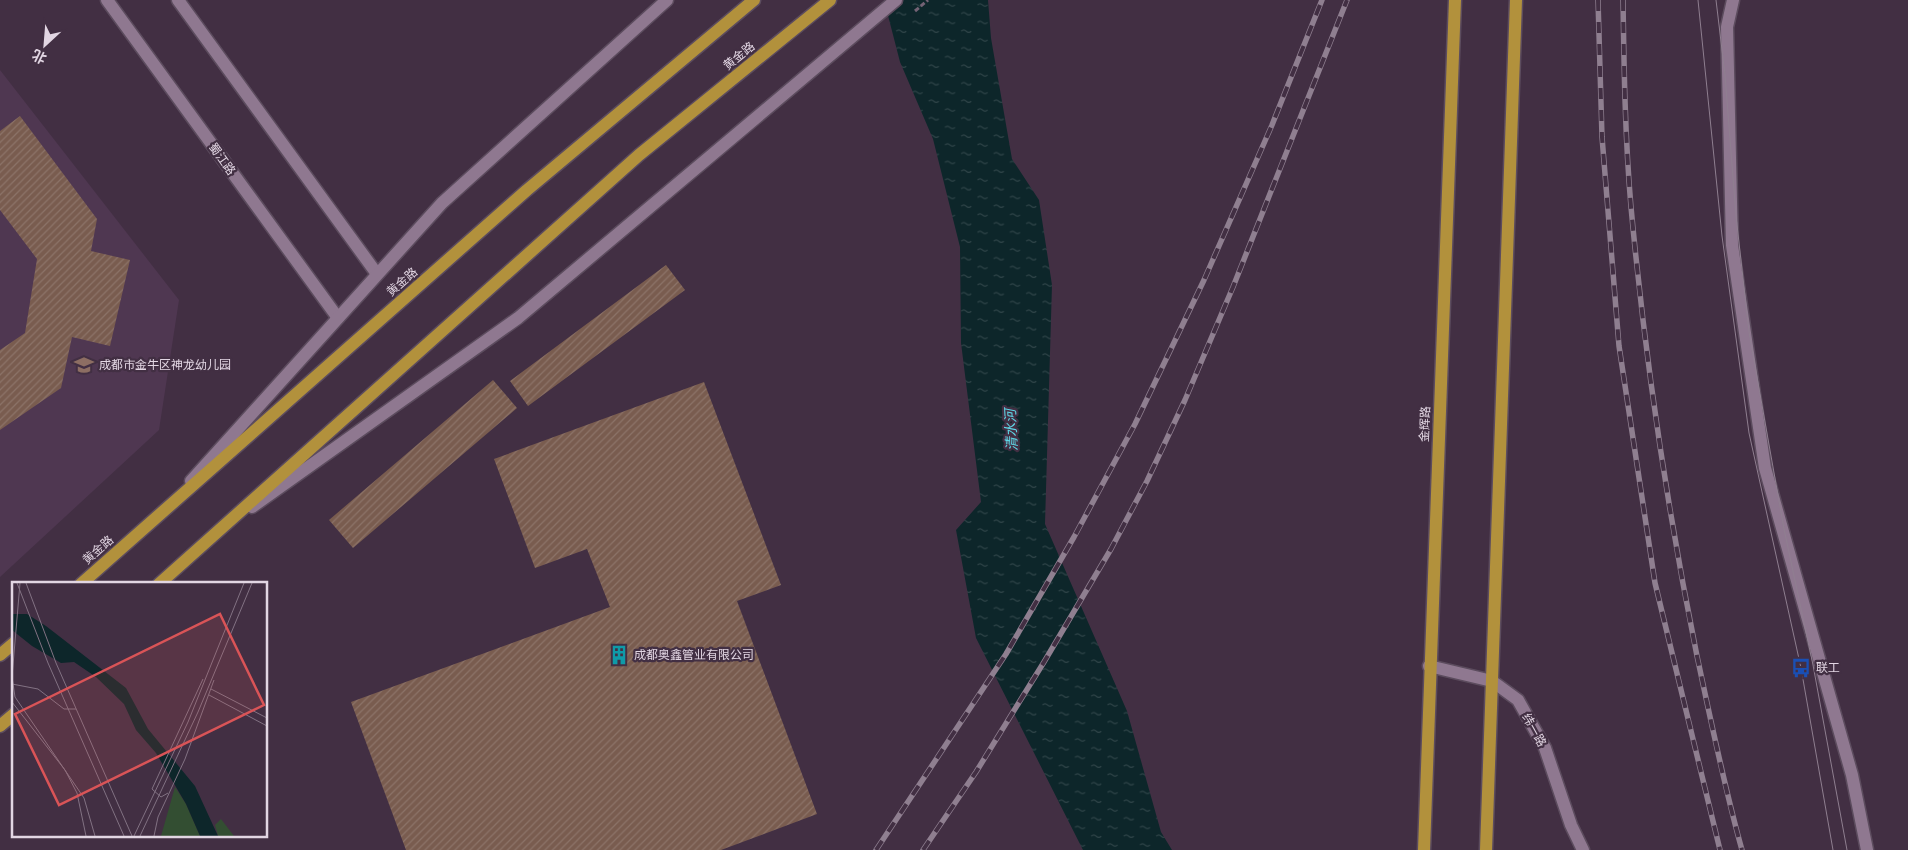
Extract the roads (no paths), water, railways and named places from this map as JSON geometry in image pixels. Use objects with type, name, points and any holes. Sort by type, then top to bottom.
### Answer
[{"type":"main road","name":"黄金路","points":[[162,582],[639,155],[830,0]]},
{"type":"main road","name":"金辉路","points":[[1424,850],[1455,0]]},
{"type":"main road","points":[[1486,850],[1516,0]]},
{"type":"main road","name":"黄金路","points":[[82,582],[527,190],[750,3]]},
{"type":"main road","points":[[0,655],[12,645]]},
{"type":"main road","points":[[0,726],[12,716]]},
{"type":"street","name":"蜀江路","points":[[107,0],[338,318]]},
{"type":"street","points":[[178,0],[377,274]]},
{"type":"street","points":[[168,506],[442,203],[667,0]]},
{"type":"street","points":[[221,529],[518,318],[896,0]]},
{"type":"street","points":[[1733,0],[1727,27],[1732,245],[1765,468],[1852,775],[1867,850]]},
{"type":"street","name":"纬一路","points":[[1430,666],[1492,681],[1518,700],[1545,748],[1571,825],[1583,850]]},
{"type":"water","name":"清水河","points":[[884,0],[988,0],[991,38],[1012,159],[1039,200],[1052,285],[1045,524],[1127,711],[1161,832],[1172,850],[1083,850],[976,638],[956,530],[981,502],[961,343],[960,247],[933,139],[900,62]]},
{"type":"tram line","points":[[1698,0],[1722,236],[1749,433],[1801,668],[1833,850]]},
{"type":"tram line","points":[[1716,0],[1725,75],[1736,216],[1749,332],[1784,529],[1813,665],[1847,850]]},
{"type":"railway","points":[[876,850],[1006,654],[1074,537],[1135,424],[1204,280],[1272,125],[1322,0]]},
{"type":"railway","points":[[923,850],[976,772],[1044,662],[1111,549],[1147,481],[1185,400],[1233,287],[1347,0]]},
{"type":"railway","points":[[1598,0],[1602,137],[1619,346],[1655,583],[1720,850]]},
{"type":"railway","points":[[1623,0],[1629,181],[1650,376],[1686,600],[1718,753],[1742,850]]},
{"type":"place","name":"成都市金牛区神龙幼儿园","points":[[84,365]]},
{"type":"place","name":"成都奥鑫管业有限公司","points":[[619,655]]},
{"type":"place","name":"联工","points":[[1801,668]]}]
